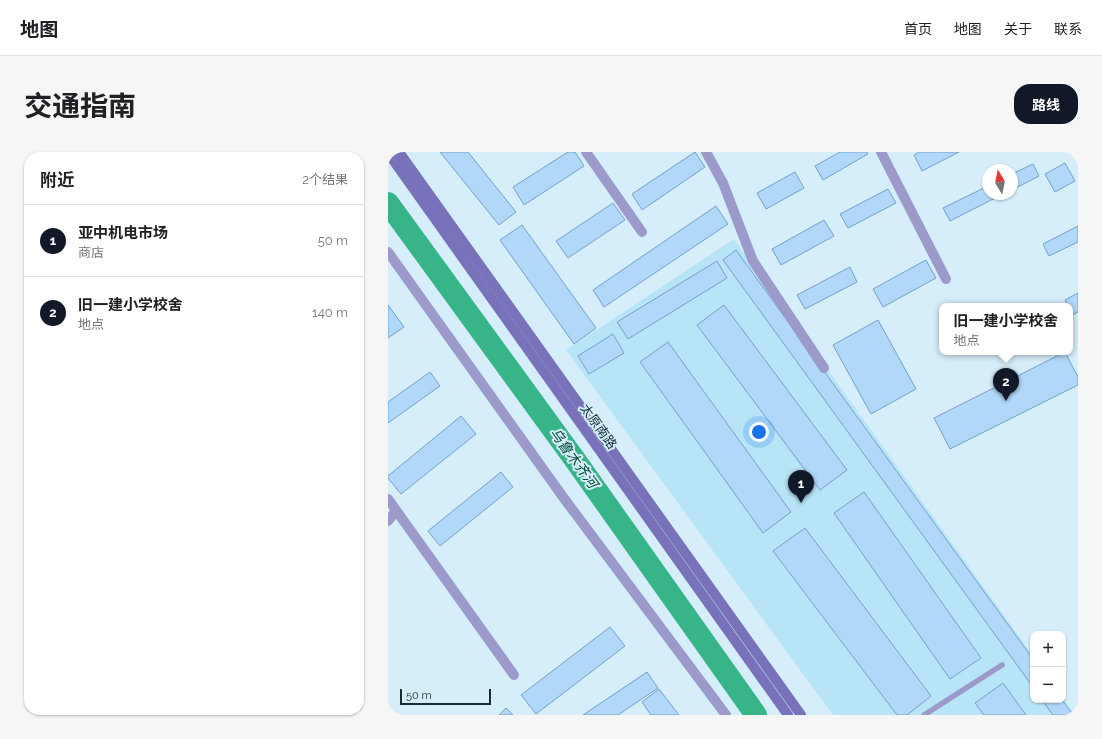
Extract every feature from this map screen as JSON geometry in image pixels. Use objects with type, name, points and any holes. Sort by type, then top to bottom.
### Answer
[{"type":"main road","points":[[399,152],[801,715]]},
{"type":"main road","name":"太原南路","points":[[388,154],[788,715]]},
{"type":"street","points":[[586,152],[642,232]]},
{"type":"street","points":[[706,152],[723,183],[753,261],[824,368]]},
{"type":"street","points":[[881,152],[946,279]]},
{"type":"street","points":[[388,252],[563,497],[726,715]]},
{"type":"street","points":[[388,499],[514,675]]},
{"type":"street","points":[[388,521],[396,511]]},
{"type":"lane","points":[[924,715],[1002,665]]},
{"type":"shaded area","points":[[734,239],[1030,652],[1030,703],[1066,702],[1075,715],[833,715],[566,350]]},
{"type":"building","points":[[440,152],[468,152],[516,212],[499,225]]},
{"type":"building","points":[[568,152],[575,152],[584,166],[524,205],[513,187]]},
{"type":"building","points":[[695,152],[705,167],[642,210],[632,194]]},
{"type":"building","points":[[840,152],[867,152],[868,154],[823,180],[815,166]]},
{"type":"building","points":[[919,152],[959,152],[922,171],[914,155]]},
{"type":"building","points":[[1065,163],[1075,181],[1055,192],[1045,174]]},
{"type":"building","points":[[1033,164],[1039,176],[1018,187],[1018,171]]},
{"type":"building","points":[[795,172],[804,188],[766,209],[757,193]]},
{"type":"building","points":[[888,189],[896,203],[848,228],[840,214]]},
{"type":"building","points":[[982,189],[982,200],[991,200],[950,221],[943,208]]},
{"type":"building","points":[[613,203],[625,220],[568,258],[556,241]]},
{"type":"building","points":[[716,206],[728,224],[604,307],[593,290]]},
{"type":"building","points":[[824,220],[834,236],[781,265],[772,249]]},
{"type":"building","points":[[522,225],[596,328],[574,344],[500,240]]},
{"type":"building","points":[[1078,226],[1078,242],[1049,256],[1043,244]]},
{"type":"building","points":[[736,250],[1030,655],[1030,683],[723,260]]},
{"type":"building","points":[[926,260],[936,278],[883,307],[873,289]]},
{"type":"building","points":[[717,261],[727,278],[628,339],[617,322]]},
{"type":"building","points":[[850,267],[857,282],[805,309],[797,295]]},
{"type":"building","points":[[1078,293],[1078,312],[1073,314],[1073,303],[1066,303],[1065,300]]},
{"type":"building","points":[[388,305],[404,327],[388,338]]},
{"type":"building","points":[[724,305],[847,470],[820,490],[697,325]]},
{"type":"building","points":[[878,320],[916,389],[871,414],[833,345]]},
{"type":"building","points":[[613,334],[624,353],[589,374],[578,356]]},
{"type":"building","points":[[668,342],[791,512],[763,533],[640,362]]},
{"type":"building","points":[[1059,355],[1067,355],[1078,377],[1078,385],[950,449],[934,418]]},
{"type":"building","points":[[430,372],[440,386],[388,423],[388,402]]},
{"type":"building","points":[[461,416],[476,434],[401,494],[388,476]]},
{"type":"building","points":[[501,472],[513,487],[440,546],[428,531]]},
{"type":"building","points":[[864,492],[981,658],[950,679],[834,513]]},
{"type":"building","points":[[805,528],[931,696],[907,715],[897,715],[773,551]]},
{"type":"building","points":[[610,627],[625,646],[536,714],[521,695]]},
{"type":"building","points":[[647,672],[658,688],[618,715],[583,715]]},
{"type":"building","points":[[1003,683],[1026,715],[984,715],[975,703]]},
{"type":"building","points":[[659,689],[679,715],[651,715],[642,702]]},
{"type":"building","points":[[1044,703],[1064,703],[1073,715],[1053,715]]},
{"type":"building","points":[[506,708],[513,715],[499,715]]},
{"type":"waterway","name":"乌鲁木齐河","points":[[388,203],[573,457],[756,715]]},
{"type":"place","name":"旧一建小学校舍","points":[[1006,401]]},
{"type":"place","name":"亚中机电市场","points":[[801,503]]}]
